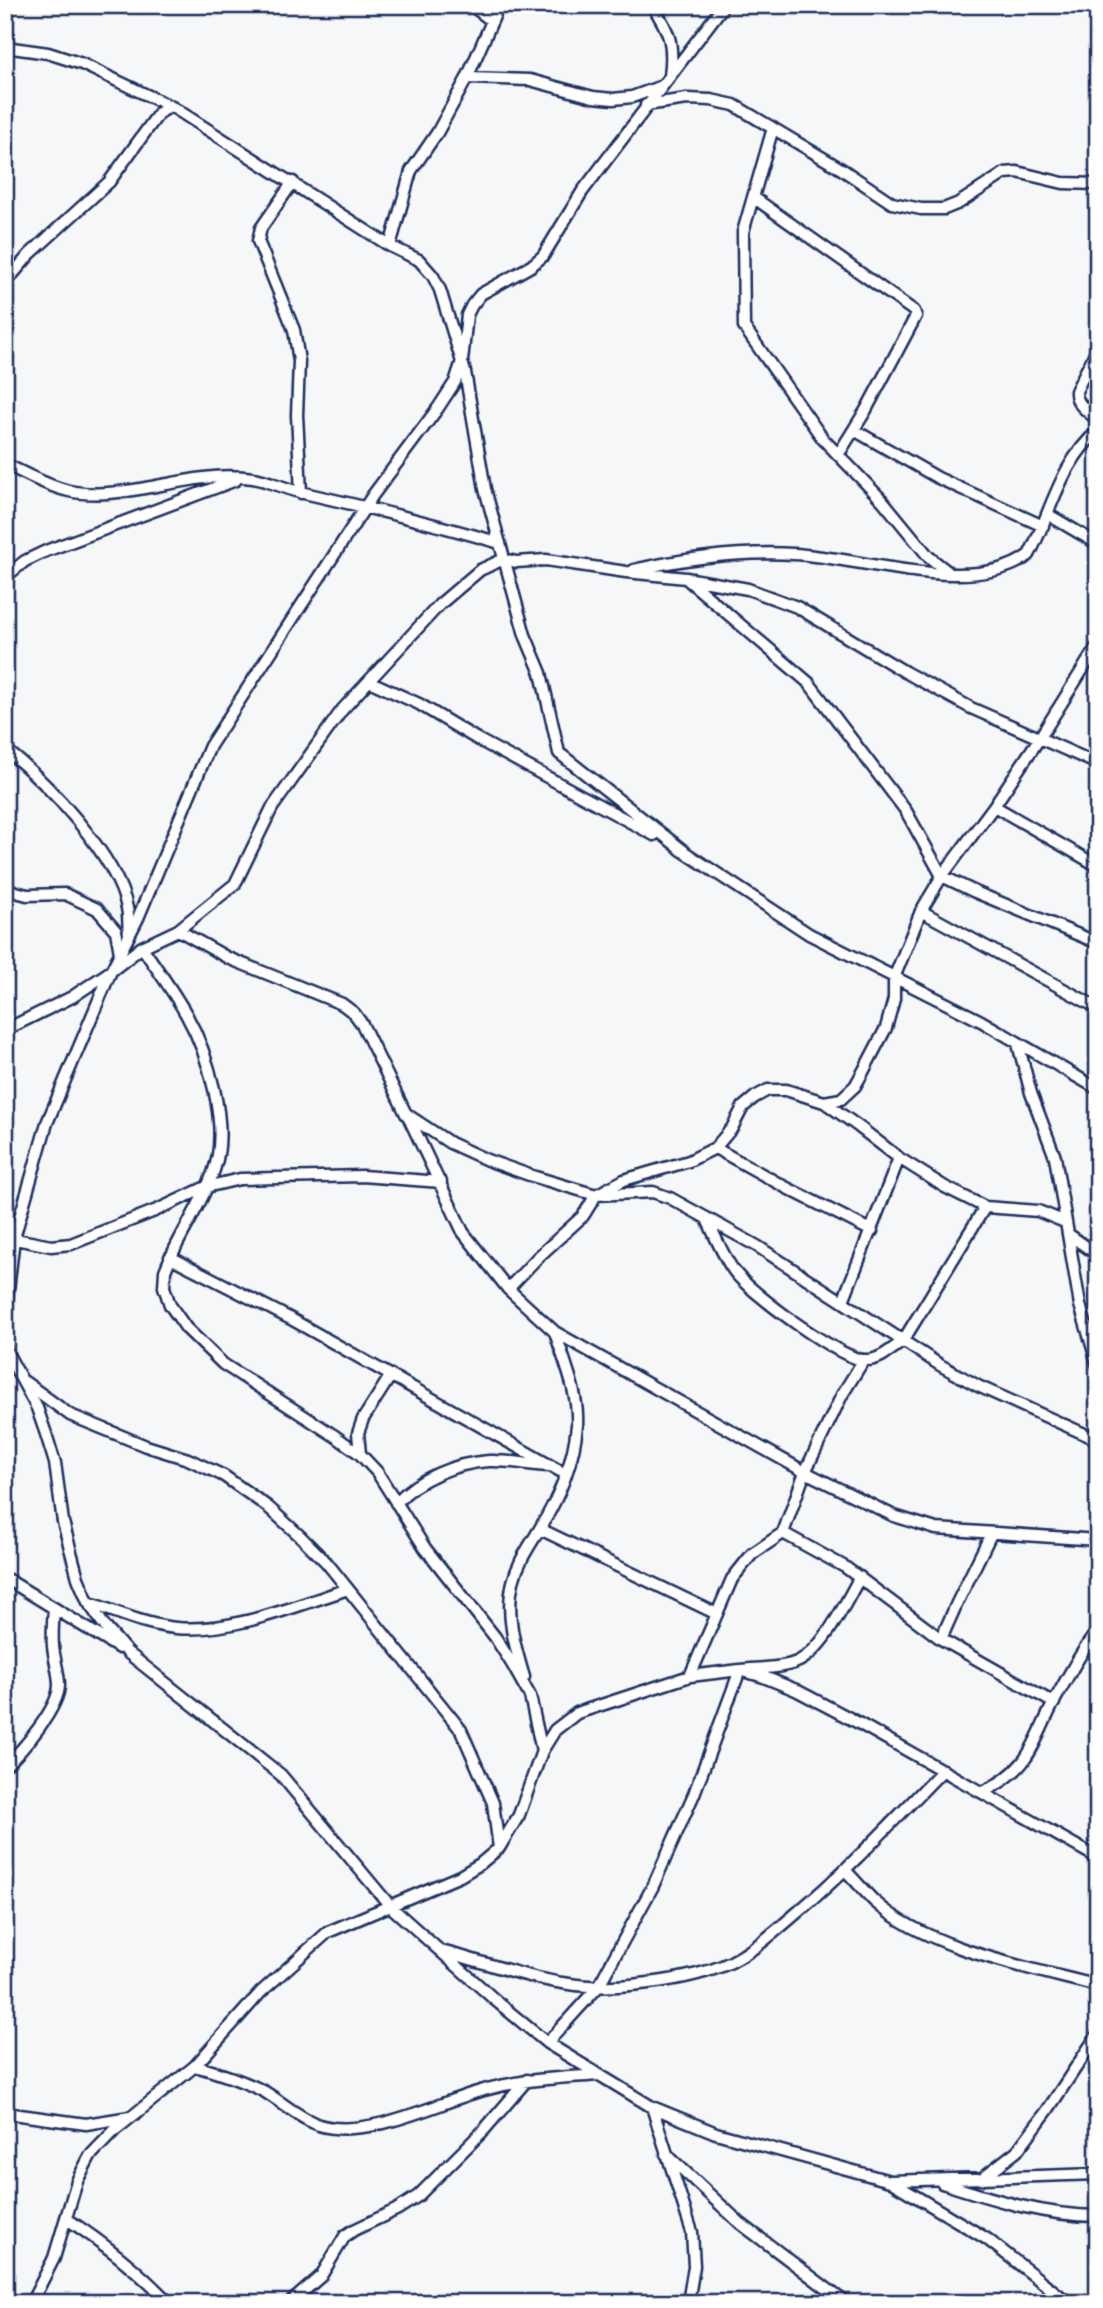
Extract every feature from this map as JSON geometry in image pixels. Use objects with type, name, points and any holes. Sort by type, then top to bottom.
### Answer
[{"type":"street","points":[[471,5],[492,21]]},
{"type":"street","points":[[390,246],[411,171],[422,151],[437,133],[467,78],[499,5]]},
{"type":"street","points":[[652,5],[665,25],[673,53],[670,77]]},
{"type":"street","points":[[5,1316],[10,1238],[47,1122],[111,971],[157,876],[210,746],[366,506],[449,393],[462,361],[467,315],[472,305],[481,294],[544,256],[582,192],[724,5]]},
{"type":"street","points":[[5,47],[48,52],[82,64],[174,108],[390,246],[419,260],[433,276],[440,290],[462,361],[485,489],[525,635],[541,673],[559,753],[685,852],[809,934],[981,1021],[1098,1089]]},
{"type":"street","points":[[467,78],[530,80],[593,97],[613,99],[632,97],[662,85]]},
{"type":"street","points":[[646,106],[687,99],[711,100],[734,106],[892,203],[921,209],[944,209],[959,203],[1005,173],[1017,172],[1063,183],[1098,184]]},
{"type":"street","points":[[5,283],[39,246],[109,182],[159,113],[169,107],[174,108]]},
{"type":"street","points":[[773,128],[743,232],[744,327],[796,404],[838,455],[883,501],[929,557],[949,573]]},
{"type":"street","points":[[293,182],[261,228],[258,241],[295,330],[299,361],[297,415],[301,493]]},
{"type":"street","points":[[753,197],[916,316],[838,455]]},
{"type":"street","points":[[1098,347],[1076,391],[1076,397],[1084,408],[1098,420]]},
{"type":"street","points":[[853,430],[938,478],[1043,526]]},
{"type":"street","points":[[626,572],[684,559],[724,554],[793,554],[862,562],[919,573],[999,570],[1030,555],[1060,482],[1079,450],[1098,431]]},
{"type":"street","points":[[5,464],[70,491],[99,492],[197,479],[253,478],[301,493],[366,506],[499,543]]},
{"type":"street","points":[[5,577],[25,561],[47,551],[243,478]]},
{"type":"street","points":[[1047,514],[1098,544]]},
{"type":"street","points":[[5,1030],[72,997],[142,947],[178,930],[235,884],[272,808],[342,710],[440,604],[480,570],[504,559],[516,562],[546,560],[748,589],[797,607],[960,702],[1098,764]]},
{"type":"street","points":[[686,578],[808,682],[906,811],[942,876],[1098,943]]},
{"type":"street","points":[[824,1102],[841,1099],[855,1086],[886,1028],[894,999],[894,978],[921,911],[942,876],[1039,739],[1098,645]]},
{"type":"street","points":[[369,681],[419,704],[685,852]]},
{"type":"street","points":[[5,749],[23,763],[62,805],[110,868],[127,908],[129,937]]},
{"type":"street","points":[[994,806],[1098,866]]},
{"type":"street","points":[[5,889],[27,895],[65,894],[97,909],[116,931],[120,953]]},
{"type":"street","points":[[921,911],[1098,1008]]},
{"type":"street","points":[[178,930],[228,958],[348,1008],[362,1024],[463,1232],[508,1289],[555,1332],[805,1472],[894,1516],[936,1529],[1098,1540]]},
{"type":"street","points":[[142,947],[187,1015],[204,1054],[219,1125],[219,1149],[214,1170],[165,1271],[163,1287],[170,1305],[193,1335],[223,1364],[360,1454],[377,1472],[425,1548],[495,1637],[530,1696]]},
{"type":"street","points":[[1018,1044],[1031,1093],[1055,1157],[1080,1305],[1098,1366]]},
{"type":"street","points":[[508,1289],[583,1216],[596,1195],[624,1180],[689,1161],[715,1148],[732,1128],[743,1107],[768,1090],[786,1090],[824,1102],[899,1158],[944,1187],[985,1207],[1038,1211],[1065,1222]]},
{"type":"street","points":[[406,1114],[450,1143],[487,1160],[596,1195],[653,1192],[670,1198],[757,1246],[902,1341],[978,1386],[1098,1440]]},
{"type":"street","points":[[715,1148],[872,1231]]},
{"type":"street","points":[[843,1301],[899,1158]]},
{"type":"street","points":[[10,1238],[51,1246],[71,1244],[157,1210],[206,1187],[240,1179],[349,1176],[440,1182]]},
{"type":"street","points":[[706,1217],[732,1269],[741,1280],[794,1323],[863,1361],[881,1356],[902,1341],[985,1207]]},
{"type":"street","points":[[1068,1234],[1098,1255]]},
{"type":"street","points":[[170,1257],[291,1319],[560,1471]]},
{"type":"street","points":[[542,1751],[510,1618],[513,1584],[522,1557],[556,1499],[577,1424],[576,1401],[555,1332]]},
{"type":"street","points":[[5,1349],[37,1408],[55,1464],[63,1522],[78,1578],[88,1602],[128,1653]]},
{"type":"street","points":[[691,1676],[732,1579],[752,1554],[783,1534],[805,1472],[842,1395],[863,1361]]},
{"type":"street","points":[[360,1454],[358,1433],[363,1419],[391,1375]]},
{"type":"street","points":[[22,1379],[70,1415],[146,1446],[188,1459],[224,1476],[268,1507],[300,1536],[327,1563],[461,1730],[493,1803],[499,1848]]},
{"type":"street","points":[[397,1503],[405,1493],[427,1479],[475,1462],[549,1466],[560,1471]]},
{"type":"street","points":[[560,1471],[568,1463]]},
{"type":"street","points":[[540,1530],[718,1614]]},
{"type":"street","points":[[783,1534],[860,1577],[941,1640],[1054,1703]]},
{"type":"street","points":[[941,1640],[991,1534]]},
{"type":"street","points":[[31,2303],[54,2258],[77,2181],[90,2156],[115,2130],[195,2066],[261,1992],[328,1932],[460,1877],[499,1848],[519,1815],[542,1751],[555,1730],[578,1713],[691,1676],[797,1662],[810,1654],[828,1632],[860,1577]]},
{"type":"street","points":[[5,1578],[128,1653],[281,1775],[391,1907],[547,2043],[652,2107],[716,2133],[890,2181],[987,2239],[1069,2303]]},
{"type":"street","points":[[88,1602],[136,1619],[176,1628],[255,1619],[348,1589]]},
{"type":"street","points":[[5,1766],[16,1757],[54,1703],[58,1693],[59,1682],[52,1644],[54,1608]]},
{"type":"street","points":[[983,1792],[1006,1782],[1022,1765],[1081,1653],[1098,1630]]},
{"type":"street","points":[[740,1670],[796,1690],[1098,1858]]},
{"type":"street","points":[[547,2043],[598,1987],[653,1886],[694,1794],[740,1670]]},
{"type":"street","points":[[442,1951],[567,1984],[598,1987],[653,1982],[729,1963],[761,1944],[845,1870],[943,1770]]},
{"type":"street","points":[[845,1870],[876,1902],[915,1928],[982,1956],[1098,1986]]},
{"type":"street","points":[[981,2179],[1017,2151],[1098,2034]]},
{"type":"street","points":[[195,2066],[234,2076],[291,2111],[320,2125],[343,2128],[388,2123],[483,2090],[527,2080],[600,2076]]},
{"type":"street","points":[[290,2303],[321,2276],[345,2236],[418,2196],[484,2130],[527,2080]]},
{"type":"street","points":[[652,2107],[695,2247],[688,2303]]},
{"type":"street","points":[[5,2113],[86,2124],[134,2117]]},
{"type":"street","points":[[666,2154],[740,2223],[846,2303]]},
{"type":"street","points":[[890,2181],[1098,2174]]},
{"type":"street","points":[[935,2180],[1002,2202],[1076,2216],[1098,2216]]},
{"type":"street","points":[[67,2219],[113,2250],[169,2303]]}]
